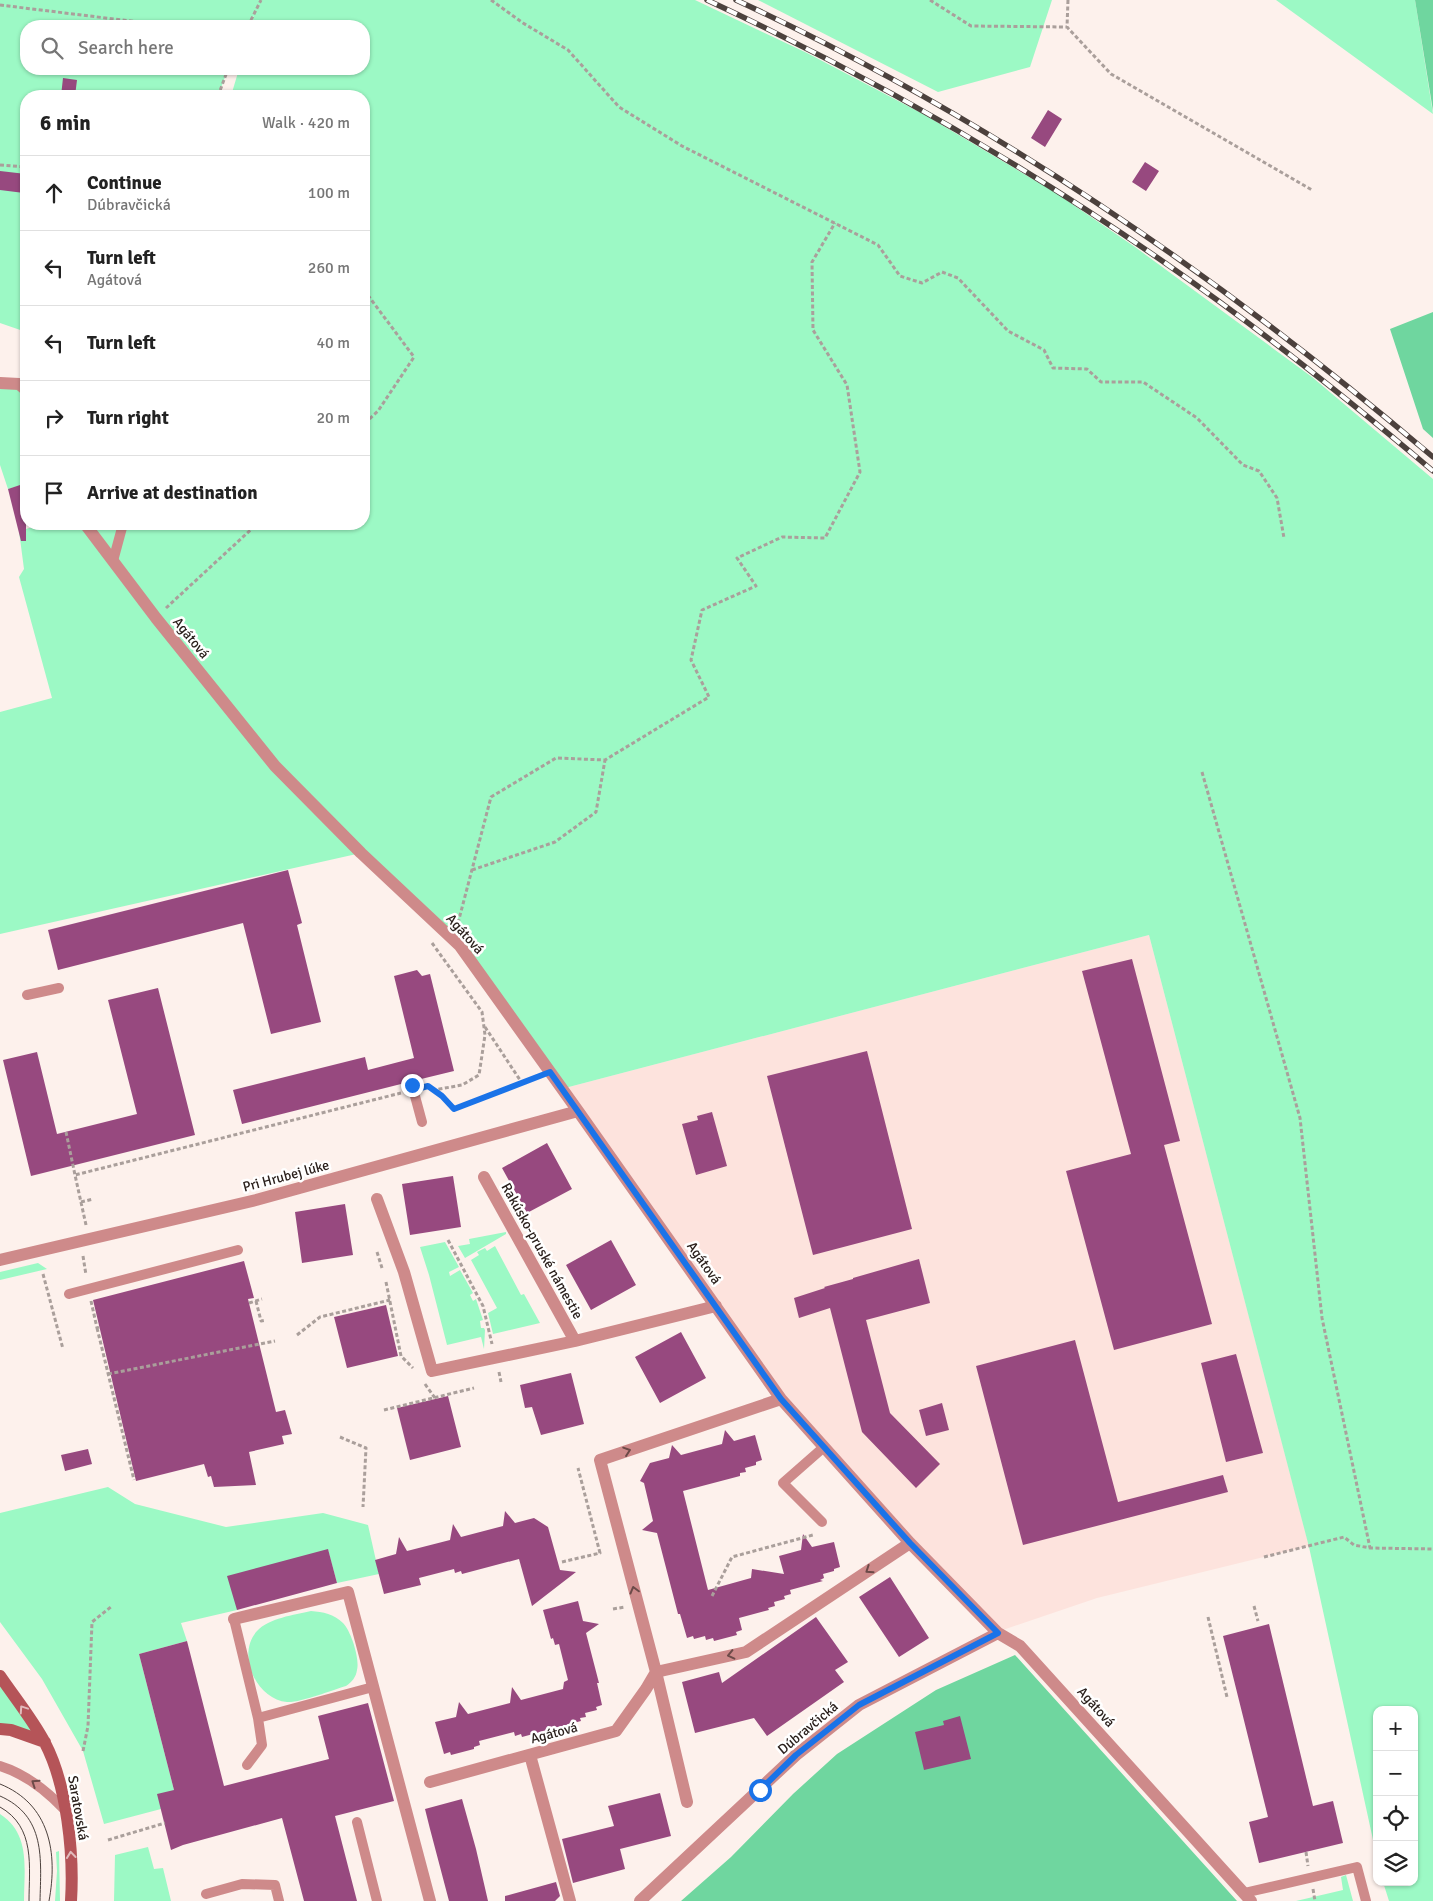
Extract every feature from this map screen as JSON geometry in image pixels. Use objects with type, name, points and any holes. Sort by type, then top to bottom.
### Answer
[{"type":"main road","name":"Saratovská","points":[[0,1676],[45,1742],[59,1779],[71,1855],[71,1901]]},
{"type":"main road","points":[[0,1729],[11,1730],[45,1742]]},
{"type":"street","points":[[0,383],[20,385]]},
{"type":"street","name":"Agátová","points":[[90,530],[156,618],[275,766],[361,853],[460,946],[781,1399],[910,1543],[998,1633],[1020,1646],[1248,1897]]},
{"type":"street","name":"Pri Hrubej lúke","points":[[0,1260],[256,1200],[578,1111]]},
{"type":"street","name":"Rakúsko-pruské námestie","points":[[377,1199],[404,1272],[432,1371],[575,1341],[484,1177]]},
{"type":"street","points":[[575,1341],[716,1306]]},
{"type":"street","points":[[687,1802],[656,1672],[600,1460],[781,1399]]},
{"type":"street","points":[[656,1672],[746,1652],[910,1543]]},
{"type":"street","points":[[234,1619],[348,1592],[430,1901]]},
{"type":"street","name":"Dúbravčická","points":[[640,1901],[796,1755],[859,1705],[998,1633]]},
{"type":"street","name":"Agátová","points":[[430,1782],[616,1731],[656,1672]]},
{"type":"street","points":[[530,1755],[570,1901]]},
{"type":"lane","points":[[114,561],[122,530]]},
{"type":"lane","points":[[26,995],[59,988]]},
{"type":"lane","points":[[412,1088],[422,1122]]},
{"type":"lane","points":[[69,1294],[238,1250]]},
{"type":"lane","points":[[822,1522],[783,1483],[824,1447]]},
{"type":"lane","points":[[234,1619],[258,1718],[262,1745],[247,1765]]},
{"type":"lane","points":[[258,1718],[373,1688]]},
{"type":"lane","points":[[0,1766],[14,1770],[31,1780],[48,1792],[65,1810]]},
{"type":"lane","points":[[357,1822],[377,1901]]},
{"type":"lane","points":[[1248,1897],[1357,1867],[1366,1901]]},
{"type":"lane","points":[[206,1894],[242,1884],[275,1885],[279,1901]]},
{"type":"path","points":[[251,20],[261,0]]},
{"type":"path","points":[[491,0],[524,24],[568,50],[619,107],[682,146],[878,245],[900,276],[922,283],[942,272],[958,278],[1008,330],[1044,350],[1053,368],[1087,368],[1101,382],[1143,382],[1197,418],[1243,465],[1259,470],[1277,498],[1284,538]]},
{"type":"path","points":[[930,0],[972,26],[1067,26]]},
{"type":"path","points":[[1068,0],[1067,26],[1111,74],[1312,190]]},
{"type":"path","points":[[0,6],[120,20]]},
{"type":"path","points":[[220,90],[226,75]]},
{"type":"path","points":[[0,164],[20,166]]},
{"type":"path","points":[[453,940],[491,797],[556,758],[605,760],[709,697],[691,660],[702,610],[756,586],[737,558],[782,537],[825,538],[860,472],[847,385],[814,330],[812,262],[835,223]]},
{"type":"path","points":[[370,298],[414,358],[378,411],[370,418]]},
{"type":"path","points":[[156,618],[251,530]]},
{"type":"path","points":[[472,870],[555,842],[596,812],[605,760]]},
{"type":"path","points":[[1202,772],[1300,1118],[1322,1318],[1370,1548]]},
{"type":"path","points":[[429,940],[482,1012],[485,1035],[479,1074],[462,1085],[433,1090]]},
{"type":"path","points":[[484,1025],[522,1082]]},
{"type":"path","points":[[76,1175],[412,1088],[428,1086],[454,1109],[550,1072]]},
{"type":"path","points":[[66,1132],[86,1225],[81,1226]]},
{"type":"path","points":[[81,1202],[93,1199]]},
{"type":"path","points":[[448,1240],[483,1306],[493,1350]]},
{"type":"path","points":[[377,1252],[382,1268]]},
{"type":"path","points":[[43,1274],[64,1349]]},
{"type":"path","points":[[386,1282],[401,1356],[412,1368]]},
{"type":"path","points":[[249,1302],[262,1300]]},
{"type":"path","points":[[297,1335],[320,1317],[390,1300]]},
{"type":"path","points":[[256,1301],[261,1321],[266,1320]]},
{"type":"path","points":[[97,1328],[134,1480]]},
{"type":"path","points":[[108,1374],[275,1342]]},
{"type":"path","points":[[424,1382],[435,1398]]},
{"type":"path","points":[[384,1410],[474,1388]]},
{"type":"path","points":[[340,1437],[366,1448],[363,1507]]},
{"type":"path","points":[[562,1562],[600,1553],[578,1468]]},
{"type":"path","points":[[712,1596],[732,1557],[814,1535]]},
{"type":"path","points":[[1264,1557],[1344,1537],[1354,1545],[1370,1548],[1433,1549]]},
{"type":"path","points":[[83,1752],[88,1726],[92,1622],[112,1606]]},
{"type":"path","points":[[1254,1606],[1258,1621]]},
{"type":"path","points":[[1208,1617],[1227,1697]]},
{"type":"path","points":[[108,1840],[165,1823]]},
{"type":"shaded area","points":[[1149,935],[1309,1546],[1097,1598],[997,1632],[781,1398],[565,1088]]},
{"type":"green space","points":[[0,0],[695,0],[807,53],[925,115],[1056,193],[1135,247],[1312,377],[1433,479],[1433,1901],[1389,1901],[1384,1886],[1418,1886],[1418,1706],[1373,1706],[1373,1840],[1309,1547],[1149,935],[565,1088],[460,946],[361,853],[0,934],[0,712],[52,698],[19,577],[24,569],[19,531],[370,530],[370,90],[233,90],[237,75],[370,75],[370,20],[253,20],[254,15],[251,20],[20,20],[20,75],[226,75],[220,90],[20,90],[20,330],[0,323]]},
{"type":"green space","points":[[758,0],[1052,0],[1030,67],[938,92]]},
{"type":"green space","points":[[1276,0],[1415,0],[1433,114]]},
{"type":"green space","points":[[1415,0],[1433,0],[1433,111]]},
{"type":"green space","points":[[1433,312],[1433,438],[1423,429],[1390,329]]},
{"type":"green space","points":[[0,383],[20,388],[20,485],[8,489],[0,465]]},
{"type":"green space","points":[[506,1232],[506,1234],[465,1258],[458,1246],[470,1244],[469,1239]]},
{"type":"green space","points":[[445,1242],[459,1267],[449,1272],[450,1276],[460,1270],[473,1293],[470,1295],[473,1301],[476,1299],[483,1320],[480,1321],[481,1328],[485,1330],[484,1349],[481,1337],[447,1345],[420,1247]]},
{"type":"green space","points":[[495,1246],[521,1295],[524,1294],[540,1323],[493,1334],[488,1313],[497,1308],[471,1260],[479,1255],[477,1252],[485,1248],[487,1251]]},
{"type":"green space","points":[[38,1263],[47,1269],[0,1280],[0,1272]]},
{"type":"green space","points":[[108,1487],[135,1504],[226,1527],[323,1513],[368,1525],[379,1574],[337,1583],[328,1550],[237,1610],[181,1623],[187,1641],[139,1654],[174,1790],[161,1809],[104,1824],[83,1751],[42,1679],[0,1622],[0,1513]]},
{"type":"green space","points":[[311,1611],[332,1616],[340,1620],[346,1627],[356,1652],[358,1665],[356,1675],[346,1686],[308,1698],[293,1702],[276,1699],[266,1693],[252,1674],[248,1651],[251,1641],[257,1631],[268,1623]]},
{"type":"green space","points":[[1015,1655],[1237,1901],[681,1901],[731,1857],[793,1794],[837,1754],[936,1690]]},
{"type":"green space","points":[[0,1676],[45,1742],[0,1729]]},
{"type":"green space","points":[[0,1814],[10,1822],[21,1842],[25,1865],[24,1901],[0,1901]]},
{"type":"green space","points":[[148,1847],[154,1869],[163,1868],[171,1901],[114,1901],[115,1855]]},
{"type":"green space","points":[[59,1851],[60,1901],[55,1901],[56,1852]]},
{"type":"green space","points":[[1346,1875],[1353,1901],[1296,1901],[1343,1890],[1341,1877]]},
{"type":"building","points":[[63,78],[77,80],[76,90],[62,90]]},
{"type":"building","points":[[1048,110],[1062,119],[1045,147],[1031,138]]},
{"type":"building","points":[[1145,162],[1159,171],[1146,191],[1132,182]]},
{"type":"building","points":[[0,171],[20,173],[20,192],[0,190]]},
{"type":"building","points":[[20,485],[20,530],[26,530],[26,541],[21,541],[8,489]]},
{"type":"building","points":[[288,870],[302,923],[297,925],[321,1022],[271,1034],[243,923],[58,970],[48,930]]},
{"type":"building","points":[[1132,959],[1180,1141],[1164,1145],[1212,1324],[1114,1350],[1066,1171],[1131,1154],[1082,971]]},
{"type":"building","points":[[417,970],[422,976],[430,974],[454,1071],[417,1080],[411,1078],[405,1083],[242,1124],[233,1090],[365,1057],[368,1070],[414,1058],[394,976]]},
{"type":"building","points":[[158,988],[195,1135],[31,1176],[3,1060],[37,1052],[57,1134],[137,1114],[108,1000]]},
{"type":"building","points":[[867,1051],[912,1229],[813,1255],[767,1076]]},
{"type":"building","points":[[712,1112],[727,1166],[696,1175],[682,1124],[698,1120],[697,1116]]},
{"type":"building","points":[[547,1143],[572,1189],[527,1213],[502,1168]]},
{"type":"building","points":[[453,1176],[461,1227],[410,1235],[402,1184]]},
{"type":"building","points":[[345,1204],[353,1255],[302,1263],[295,1212]]},
{"type":"building","points":[[611,1240],[636,1285],[591,1310],[566,1265]]},
{"type":"building","points":[[919,1259],[930,1303],[866,1320],[890,1413],[940,1464],[916,1488],[862,1432],[830,1308],[799,1318],[794,1298],[824,1287]]},
{"type":"building","points":[[244,1261],[254,1298],[248,1299],[276,1412],[285,1410],[292,1434],[282,1436],[284,1444],[249,1452],[256,1485],[214,1487],[211,1476],[208,1477],[204,1464],[136,1481],[93,1300]]},
{"type":"building","points":[[386,1305],[398,1356],[347,1368],[334,1317]]},
{"type":"building","points":[[681,1332],[706,1378],[660,1403],[635,1357]]},
{"type":"building","points":[[1075,1340],[1118,1502],[1223,1475],[1228,1492],[1023,1545],[976,1366]]},
{"type":"building","points":[[1236,1354],[1263,1453],[1226,1462],[1201,1363]]},
{"type":"building","points":[[571,1373],[584,1424],[541,1435],[532,1407],[525,1408],[520,1385]]},
{"type":"building","points":[[448,1396],[461,1447],[410,1460],[397,1408]]},
{"type":"building","points":[[942,1403],[949,1430],[926,1436],[919,1410]]},
{"type":"building","points":[[725,1430],[734,1441],[755,1435],[762,1460],[756,1462],[756,1465],[745,1468],[746,1472],[740,1473],[740,1476],[683,1491],[708,1590],[751,1578],[752,1569],[784,1574],[779,1556],[801,1550],[803,1534],[812,1547],[834,1542],[840,1567],[823,1574],[824,1578],[820,1580],[823,1581],[790,1590],[791,1594],[784,1596],[785,1599],[774,1602],[775,1606],[768,1608],[769,1610],[739,1618],[742,1630],[736,1632],[737,1635],[714,1641],[713,1638],[706,1640],[705,1636],[694,1639],[693,1636],[687,1638],[680,1614],[678,1614],[657,1533],[642,1530],[653,1521],[644,1483],[640,1481],[650,1463],[669,1458],[672,1445],[681,1455],[722,1444]]},
{"type":"building","points":[[88,1449],[92,1464],[65,1471],[61,1455]]},
{"type":"building","points":[[505,1511],[515,1523],[534,1518],[548,1527],[560,1570],[576,1572],[532,1606],[519,1559],[462,1574],[461,1571],[455,1573],[454,1569],[419,1578],[421,1585],[384,1594],[375,1560],[396,1554],[399,1537],[407,1551],[450,1540],[453,1524],[461,1537],[503,1526]]},
{"type":"building","points":[[328,1549],[337,1583],[237,1610],[227,1576]]},
{"type":"building","points":[[890,1577],[929,1638],[899,1657],[859,1597]]},
{"type":"building","points":[[578,1601],[583,1621],[599,1624],[586,1633],[599,1683],[597,1683],[602,1705],[596,1707],[597,1710],[585,1713],[586,1717],[580,1718],[581,1721],[522,1737],[521,1734],[515,1736],[514,1732],[479,1741],[480,1745],[474,1747],[474,1749],[451,1755],[450,1752],[444,1754],[435,1722],[456,1717],[459,1702],[468,1714],[510,1703],[512,1687],[521,1700],[563,1689],[564,1682],[568,1680],[559,1644],[555,1645],[553,1638],[551,1639],[543,1610]]},
{"type":"building","points":[[816,1617],[848,1662],[835,1670],[844,1682],[767,1736],[754,1718],[695,1733],[682,1682],[719,1672],[722,1683]]},
{"type":"building","points":[[1269,1624],[1313,1806],[1333,1801],[1343,1843],[1259,1863],[1249,1822],[1268,1817],[1223,1636]]},
{"type":"building","points":[[187,1641],[224,1786],[329,1759],[318,1716],[368,1703],[394,1801],[335,1816],[357,1901],[304,1901],[282,1818],[171,1850],[157,1794],[174,1790],[139,1654]]},
{"type":"building","points":[[960,1716],[971,1759],[924,1770],[915,1732],[944,1725],[943,1721]]},
{"type":"building","points":[[660,1793],[671,1836],[620,1849],[625,1869],[573,1883],[562,1839],[614,1826],[608,1806]]},
{"type":"building","points":[[462,1799],[488,1901],[449,1901],[430,1829],[425,1809]]},
{"type":"building","points":[[556,1882],[560,1896],[555,1901],[505,1901],[505,1896]]},
{"type":"tram line","points":[[0,1784],[17,1793],[30,1804],[40,1817],[47,1832],[51,1848],[52,1865],[49,1901]]},
{"type":"tram line","points":[[0,1796],[15,1805],[26,1815],[38,1840],[41,1870],[40,1901]]},
{"type":"tram line","points":[[0,1807],[12,1815],[20,1825],[25,1837],[29,1862],[29,1901]]},
{"type":"railway","points":[[707,0],[826,59],[943,122],[1113,227],[1270,339],[1369,417],[1433,471]]},
{"type":"railway","points":[[736,0],[830,46],[922,95],[1100,205],[1186,264],[1270,326],[1353,390],[1433,457]]},
{"type":"route","points":[[412,1085],[413,1090],[428,1086],[442,1096],[454,1109],[550,1072],[781,1399],[910,1543],[998,1633],[859,1705],[796,1755],[760,1790]]}]
